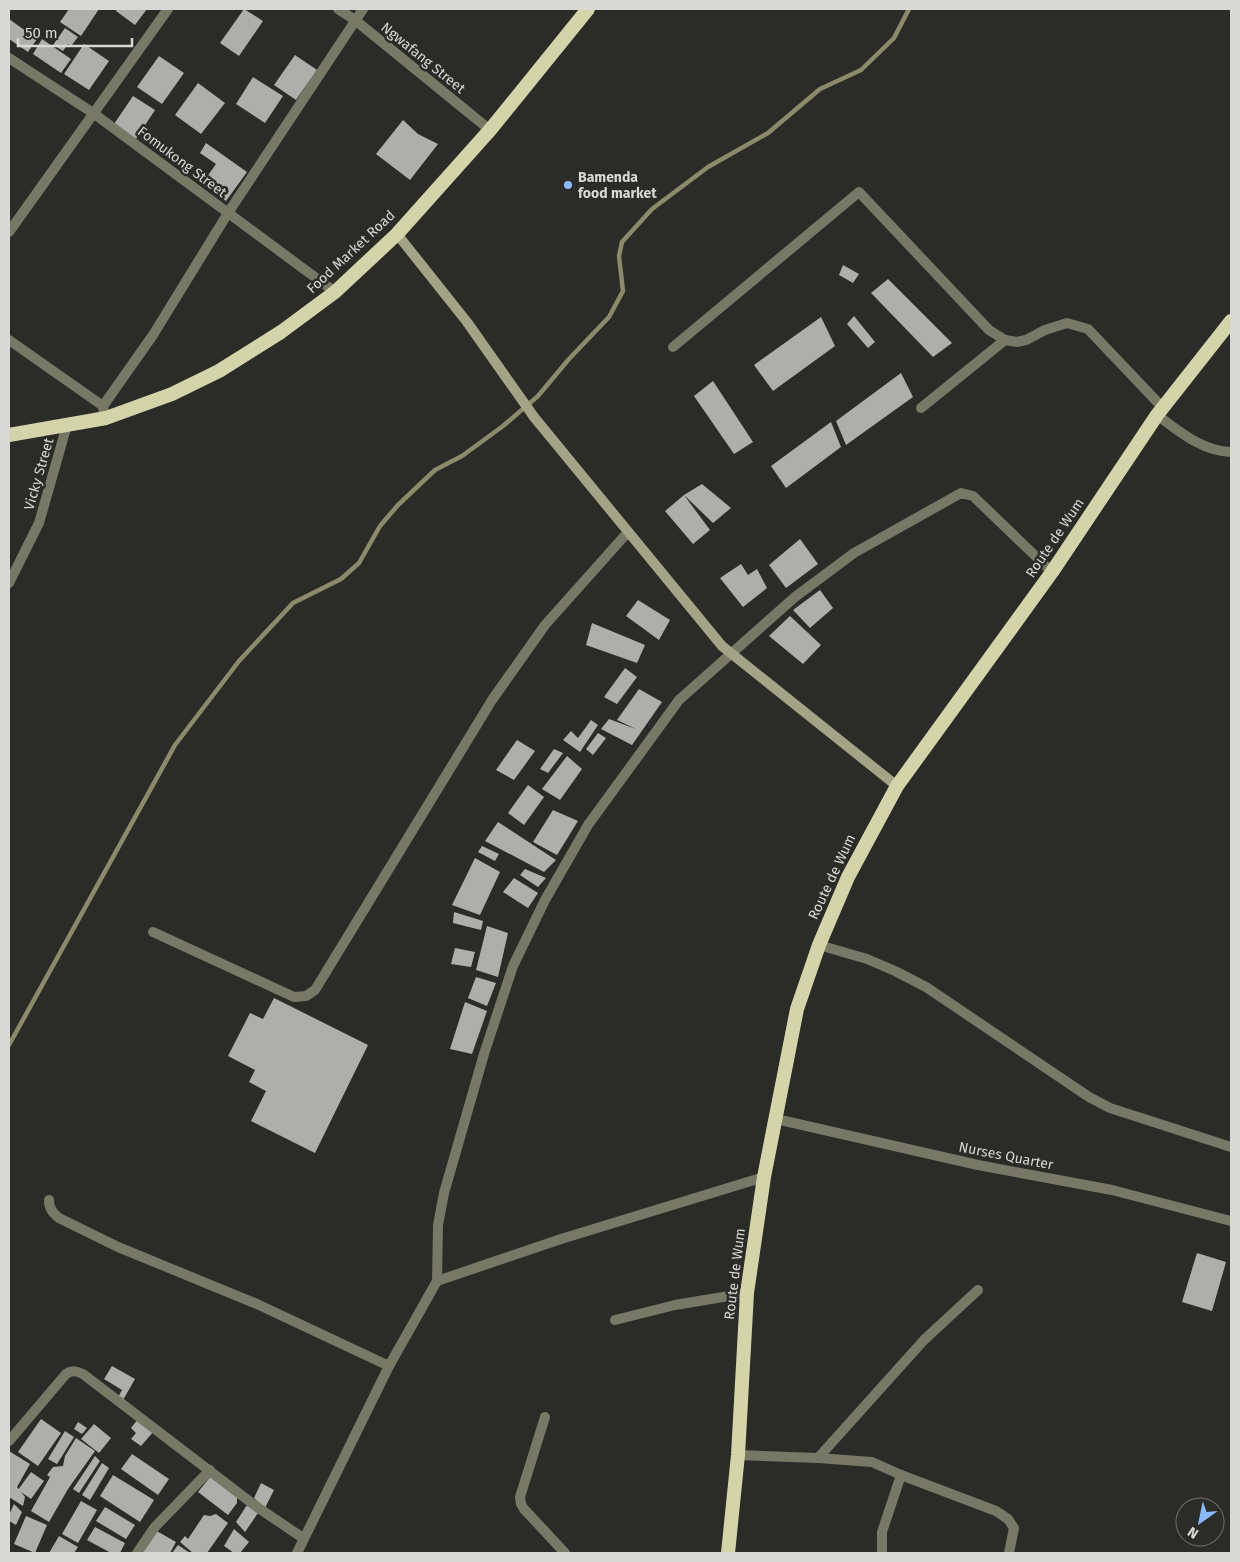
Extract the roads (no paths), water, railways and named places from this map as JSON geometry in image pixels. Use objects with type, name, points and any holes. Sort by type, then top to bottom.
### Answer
[{"type":"highway","name":"Food Market Road","points":[[9,435],[67,425],[104,412],[172,394],[219,371],[281,332],[335,292],[397,234],[490,130],[588,9]]},
{"type":"highway","name":"Route de Wum","points":[[728,1553],[738,1456],[747,1293],[764,1177],[797,1009],[819,945],[848,877],[897,786],[1052,572],[1160,412],[1231,321]]},
{"type":"main road","points":[[397,234],[467,322],[534,417],[722,646],[897,786]]},
{"type":"street","points":[[9,232],[168,9]]},
{"type":"street","name":"Ngwafang Street","points":[[338,9],[355,20],[490,130]]},
{"type":"street","points":[[9,340],[104,412],[228,213],[363,9]]},
{"type":"street","name":"Fomukong Street","points":[[9,58],[93,113],[335,292]]},
{"type":"street","points":[[673,347],[859,192],[989,330],[1005,340],[1017,342],[1068,323],[1088,329],[1160,412],[1193,441],[1210,449],[1231,452]]},
{"type":"street","points":[[921,408],[1005,340]]},
{"type":"street","name":"Vicky Street","points":[[9,583],[39,523],[67,425]]},
{"type":"street","points":[[297,1553],[389,1366],[437,1281],[438,1225],[444,1193],[484,1054],[512,966],[545,900],[588,825],[679,700],[795,597],[854,554],[960,493],[973,496],[1052,572]]},
{"type":"street","points":[[154,932],[294,997],[306,996],[315,990],[492,700],[545,625],[628,532]]},
{"type":"street","points":[[819,945],[867,959],[895,970],[926,987],[1089,1097],[1110,1108],[1231,1147]]},
{"type":"street","name":"Nurses Quarter","points":[[776,1119],[978,1166],[1112,1190],[1231,1221]]},
{"type":"street","points":[[437,1281],[570,1236],[764,1177]]},
{"type":"street","points":[[49,1200],[49,1206],[59,1218],[118,1247],[257,1304],[389,1366]]},
{"type":"street","points":[[818,1458],[924,1340],[978,1290]]},
{"type":"street","points":[[615,1320],[675,1304],[747,1293]]},
{"type":"street","points":[[9,1441],[66,1374],[71,1371],[77,1371],[257,1507],[303,1538]]},
{"type":"street","points":[[545,1417],[520,1497],[521,1504],[565,1553]]},
{"type":"street","points":[[738,1456],[818,1458],[872,1462],[901,1476],[996,1511],[1008,1519],[1014,1528],[1009,1553]]},
{"type":"street","points":[[137,1553],[154,1528],[210,1470]]},
{"type":"street","points":[[882,1553],[882,1532],[901,1476]]},
{"type":"waterway","points":[[9,1045],[175,745],[239,661],[293,603],[341,579],[359,563],[380,526],[398,505],[435,470],[462,456],[503,426],[538,396],[569,359],[609,317],[623,291],[619,256],[622,242],[652,209],[708,167],[768,133],[820,89],[861,70],[894,38],[909,9]]},
{"type":"place","name":"Bamenda food market","points":[[568,185]]}]
